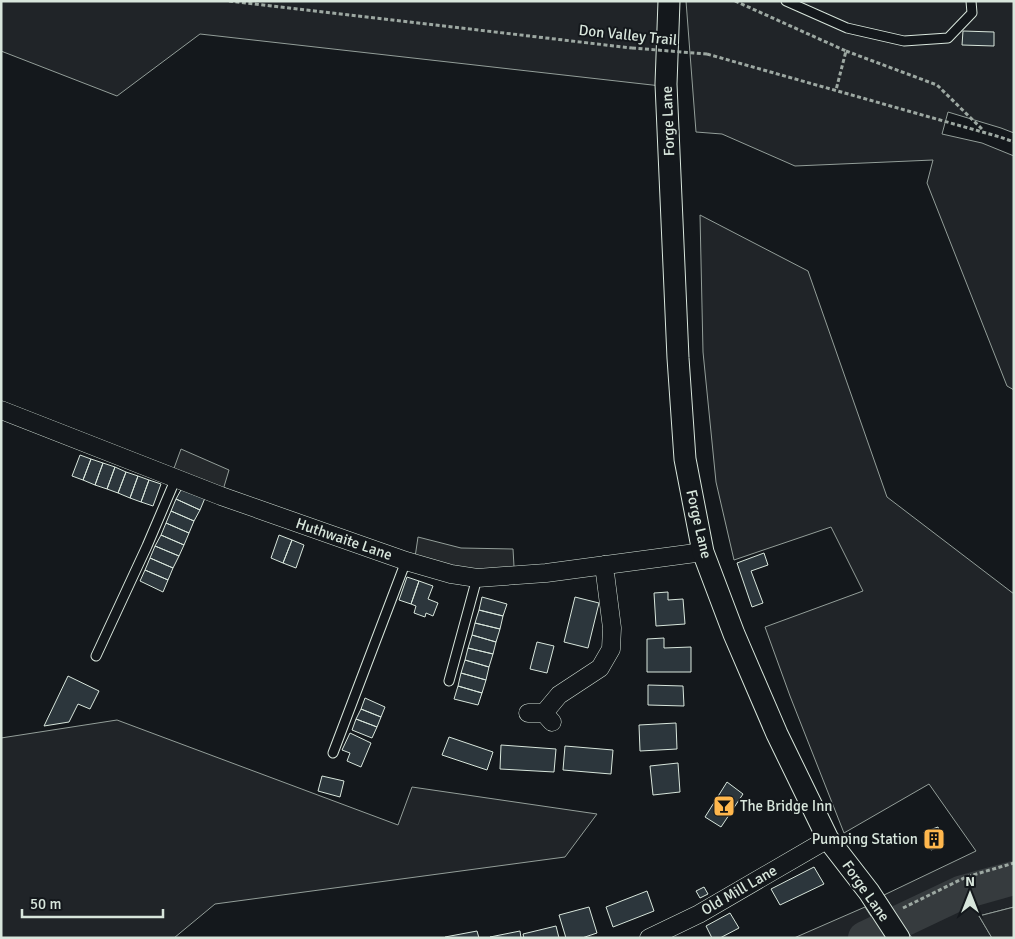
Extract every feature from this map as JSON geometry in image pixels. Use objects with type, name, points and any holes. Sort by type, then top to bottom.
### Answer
[{"type":"street","name":"Forge Lane","points":[[669,1],[666,64],[676,328],[684,459],[703,552],[734,634],[773,725],[828,839],[899,938]]},
{"type":"street","name":"Huthwaite Lane","points":[[1,410],[221,496],[406,561],[451,574],[477,578],[546,573],[703,552]]},
{"type":"street","points":[[541,716],[559,695],[600,668],[611,649],[612,628],[604,565]]},
{"type":"street","name":"Old Mill Lane","points":[[649,938],[700,914],[828,839]]},
{"type":"lane","points":[[786,1],[847,28],[904,41],[948,38],[972,13],[971,1]]},
{"type":"lane","points":[[96,656],[176,478]]},
{"type":"lane","points":[[333,752],[406,561]]},
{"type":"lane","points":[[449,681],[477,578]]},
{"type":"path","name":"Don Valley Trail","points":[[230,1],[632,48],[707,54],[985,132],[1014,142]]},
{"type":"path","points":[[735,1],[846,51],[937,85],[985,132]]},
{"type":"path","points":[[836,90],[846,51]]},
{"type":"path","points":[[898,911],[966,877],[1014,863]]},
{"type":"shaded area","points":[[1,1],[660,1],[661,86],[200,34],[117,96],[1,51]]},
{"type":"shaded area","points":[[686,1],[1014,1],[1014,133],[948,112],[942,134],[982,143],[1014,156],[1014,390],[1007,386],[927,183],[933,160],[795,166],[722,134],[696,132]]},
{"type":"shaded area","points":[[700,215],[808,271],[887,497],[1014,594],[1014,907],[979,916],[992,938],[912,938],[884,895],[976,851],[929,784],[844,833],[765,627],[863,591],[831,527],[734,560],[716,482],[703,352]]},
{"type":"shaded area","points":[[181,449],[229,470],[223,490],[173,471]]},
{"type":"shaded area","points":[[418,537],[461,548],[513,549],[515,584],[480,585],[413,571]]},
{"type":"shaded area","points":[[117,720],[398,825],[412,787],[597,814],[565,857],[215,904],[174,938],[1,938],[1,738]]},
{"type":"shaded area","points":[[865,907],[885,938],[794,938]]},
{"type":"shaded area","points":[[1014,907],[1014,938],[992,938],[979,916]]},
{"type":"building","points":[[963,31],[994,32],[994,46],[962,45]]},
{"type":"building","points":[[80,455],[91,459],[83,480],[72,476]]},
{"type":"building","points":[[91,459],[103,463],[95,485],[83,480]]},
{"type":"building","points":[[103,463],[115,467],[107,489],[95,485]]},
{"type":"building","points":[[115,467],[126,472],[118,493],[107,489]]},
{"type":"building","points":[[126,472],[138,476],[130,498],[118,493]]},
{"type":"building","points":[[138,476],[149,480],[141,502],[130,498]]},
{"type":"building","points":[[149,480],[161,484],[153,506],[141,502]]},
{"type":"building","points":[[182,488],[205,498],[200,510],[176,499]]},
{"type":"building","points":[[176,499],[200,510],[194,521],[171,511]]},
{"type":"building","points":[[171,511],[194,521],[189,533],[166,523]]},
{"type":"building","points":[[166,523],[189,533],[184,545],[161,535]]},
{"type":"building","points":[[161,535],[184,545],[179,556],[155,546]]},
{"type":"building","points":[[279,535],[292,540],[283,563],[271,558]]},
{"type":"building","points":[[292,540],[304,545],[296,568],[283,563]]},
{"type":"building","points":[[155,546],[179,556],[173,568],[150,558]]},
{"type":"building","points":[[764,553],[768,565],[751,571],[763,603],[752,607],[737,563]]},
{"type":"building","points":[[150,558],[173,568],[168,580],[145,570]]},
{"type":"building","points":[[145,570],[168,580],[163,592],[140,581]]},
{"type":"building","points":[[407,577],[419,581],[411,604],[399,600]]},
{"type":"building","points":[[419,581],[433,586],[428,599],[438,603],[433,616],[426,613],[425,617],[414,613],[416,606],[411,604]]},
{"type":"building","points":[[668,592],[668,600],[683,599],[685,624],[656,626],[654,593]]},
{"type":"building","points":[[482,597],[507,604],[503,616],[479,610]]},
{"type":"building","points":[[575,597],[599,603],[588,648],[564,642]]},
{"type":"building","points":[[479,610],[503,616],[500,629],[475,623]]},
{"type":"building","points":[[475,623],[500,629],[496,642],[472,635]]},
{"type":"building","points":[[472,635],[496,642],[493,654],[468,648]]},
{"type":"building","points":[[664,638],[664,648],[691,647],[691,672],[647,672],[647,639]]},
{"type":"building","points":[[537,642],[554,646],[547,673],[530,669]]},
{"type":"building","points":[[468,648],[493,654],[489,667],[465,660]]},
{"type":"building","points":[[465,660],[489,667],[486,680],[461,673]]},
{"type":"building","points":[[461,673],[486,680],[482,693],[458,686]]},
{"type":"building","points":[[68,676],[99,691],[90,709],[78,704],[69,722],[44,726]]},
{"type":"building","points":[[648,685],[683,686],[684,706],[648,705]]},
{"type":"building","points":[[458,686],[482,693],[478,705],[454,699]]},
{"type":"building","points":[[365,698],[385,707],[381,717],[361,709]]},
{"type":"building","points":[[361,709],[381,717],[377,727],[356,719]]},
{"type":"building","points":[[356,719],[377,727],[372,738],[352,730]]},
{"type":"building","points":[[676,723],[677,749],[640,751],[639,725]]},
{"type":"building","points":[[350,733],[371,743],[361,767],[347,761],[350,753],[342,750]]},
{"type":"building","points":[[449,737],[493,752],[487,770],[442,755]]},
{"type":"building","points":[[501,745],[556,749],[554,772],[500,769]]},
{"type":"building","points":[[565,746],[613,750],[611,774],[563,770]]},
{"type":"building","points":[[678,763],[680,792],[653,795],[650,766]]},
{"type":"building","points":[[322,776],[344,781],[340,797],[318,791]]},
{"type":"building","name":"The Bridge Inn","points":[[727,782],[743,794],[721,827],[705,817]]},
{"type":"building","name":"Pumping Station","points":[[938,827],[944,845],[931,850],[924,832]]},
{"type":"building","points":[[814,867],[824,884],[780,905],[771,889]]},
{"type":"building","points":[[704,887],[708,894],[700,898],[696,891]]},
{"type":"building","points":[[647,891],[654,911],[613,927],[606,907]]},
{"type":"building","points":[[589,907],[597,933],[582,938],[566,938],[559,915]]},
{"type":"building","points":[[730,913],[739,928],[720,938],[712,938],[706,926]]},
{"type":"building","points":[[556,926],[559,938],[524,938],[523,934]]},
{"type":"building","points":[[477,931],[479,938],[445,938],[445,937]]},
{"type":"building","points":[[520,931],[521,938],[490,937]]},
{"type":"waterway","points":[[865,938],[960,893],[1014,878]]},
{"type":"place","name":"The Bridge Inn","points":[[724,806]]},
{"type":"place","name":"Pumping Station","points":[[934,839]]}]
